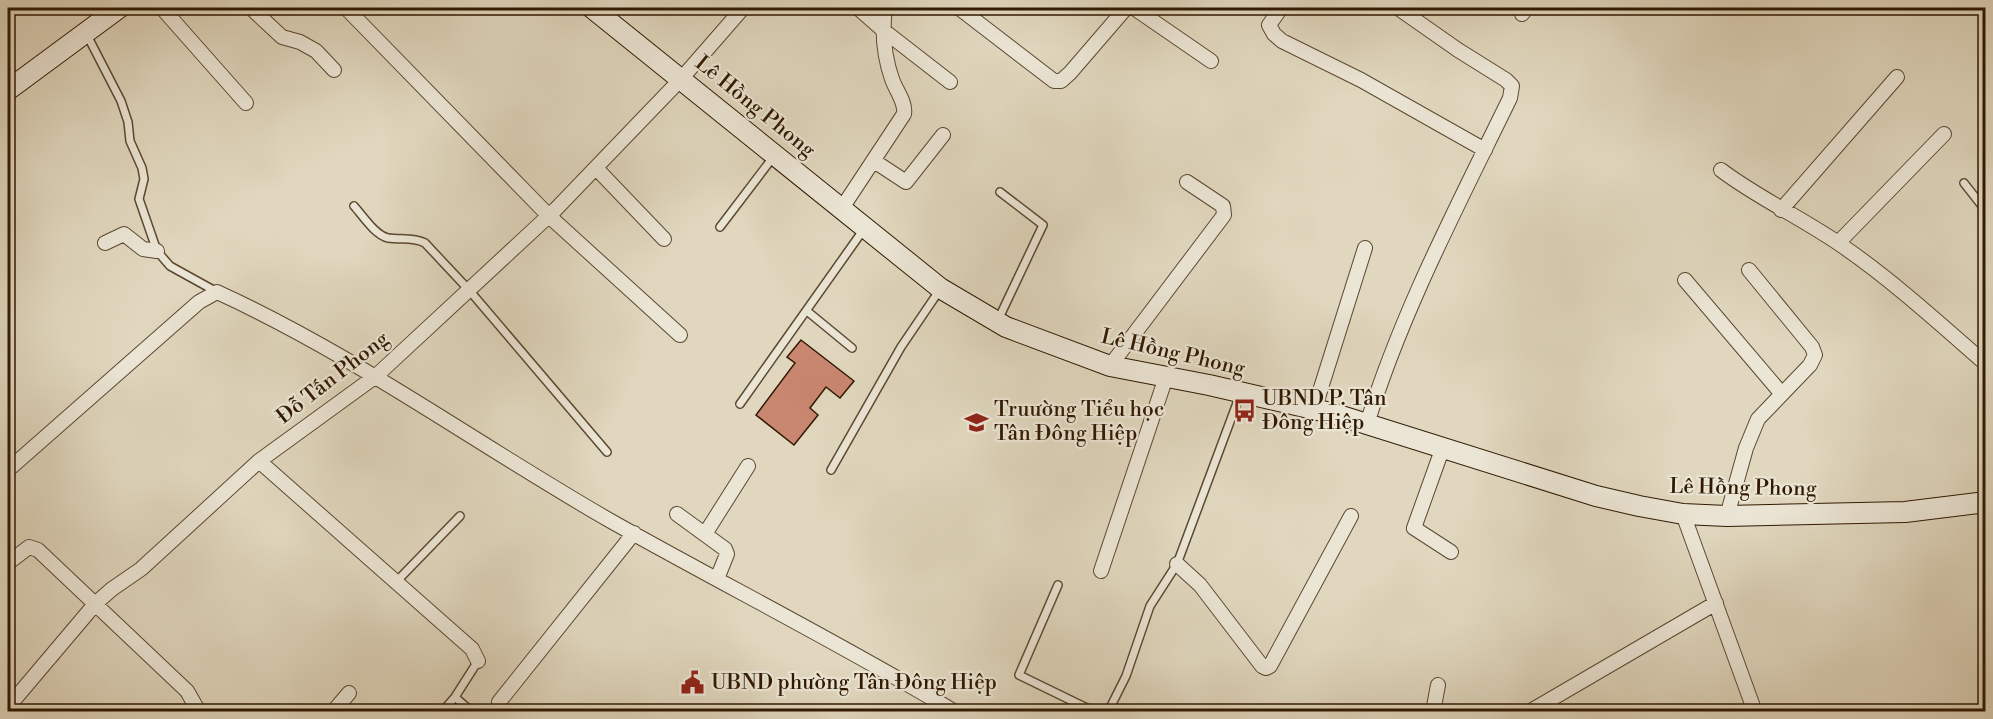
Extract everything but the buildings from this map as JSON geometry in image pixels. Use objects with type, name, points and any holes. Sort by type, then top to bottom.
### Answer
[{"type":"main road","points":[[8,90],[119,8]]},
{"type":"main road","name":"Lê Hồng Phong","points":[[592,8],[682,78],[940,288],[997,323],[1033,339],[1110,366],[1314,410],[1443,447],[1596,496],[1683,514],[1728,516],[1905,512],[1986,502]]},
{"type":"street","points":[[162,8],[246,103]]},
{"type":"street","points":[[251,8],[282,38],[300,42],[316,51],[334,70]]},
{"type":"street","points":[[346,8],[549,216],[680,335]]},
{"type":"street","name":"Đỗ Tấn Phong","points":[[8,707],[96,603],[141,569],[260,461],[376,376],[549,216],[682,78],[743,8]]},
{"type":"street","points":[[858,8],[950,82]]},
{"type":"street","points":[[842,208],[904,114],[905,106],[892,80],[886,60],[883,30],[885,8]]},
{"type":"street","points":[[959,8],[1054,81],[1061,81],[1070,74],[1126,8]]},
{"type":"street","points":[[1134,8],[1211,61]]},
{"type":"street","points":[[1281,8],[1269,25],[1282,41],[1361,80],[1485,150]]},
{"type":"street","points":[[1367,424],[1377,390],[1431,259],[1510,98],[1512,86],[1398,8]]},
{"type":"street","points":[[1781,210],[1897,77]]},
{"type":"street","points":[[1838,243],[1944,134]]},
{"type":"street","points":[[874,161],[906,183],[943,135]]},
{"type":"street","points":[[596,168],[664,238]]},
{"type":"street","points":[[1721,170],[1781,210],[1838,243],[1881,275],[1986,364]]},
{"type":"street","points":[[1110,366],[1224,215],[1222,206],[1187,183]]},
{"type":"street","points":[[105,243],[124,234],[144,249],[157,251]]},
{"type":"street","points":[[1314,410],[1365,248]]},
{"type":"street","points":[[1728,516],[1746,448],[1758,419],[1810,365],[1815,355],[1812,347],[1749,270]]},
{"type":"street","points":[[1685,280],[1781,393]]},
{"type":"street","points":[[9,469],[199,302],[217,292],[271,317],[376,376],[634,533],[955,711]]},
{"type":"street","points":[[1101,571],[1166,377]]},
{"type":"street","points":[[1443,447],[1414,528],[1451,552]]},
{"type":"street","points":[[260,461],[472,649],[478,661]]},
{"type":"street","points":[[705,534],[748,466]]},
{"type":"street","points":[[677,514],[725,549],[727,554],[717,579]]},
{"type":"street","points":[[1683,514],[1755,711]]},
{"type":"street","points":[[1177,564],[1200,585],[1262,666],[1266,668],[1270,666],[1351,516]]},
{"type":"street","points":[[499,702],[634,533]]},
{"type":"street","points":[[8,563],[29,547],[38,550],[187,691],[199,711]]},
{"type":"street","points":[[1529,711],[1716,603]]},
{"type":"street","points":[[1432,711],[1438,685]]},
{"type":"street","points":[[333,711],[349,693]]},
{"type":"lane","points":[[86,33],[121,101],[128,122],[130,141],[142,168],[144,179],[139,199],[157,251],[170,266],[217,292]]},
{"type":"lane","points":[[720,227],[775,154]]},
{"type":"lane","points":[[1964,183],[1986,211]]},
{"type":"lane","points":[[997,323],[1042,225],[1000,192]]},
{"type":"lane","points":[[354,206],[381,236],[416,239],[425,243],[469,290],[607,452]]},
{"type":"lane","points":[[740,404],[865,227]]},
{"type":"lane","points":[[831,470],[901,347],[940,288]]},
{"type":"lane","points":[[807,311],[852,348]]},
{"type":"lane","points":[[1108,711],[1126,676],[1150,606],[1177,564],[1241,393]]},
{"type":"lane","points":[[396,582],[460,516]]},
{"type":"lane","points":[[1058,585],[1019,675],[1095,711]]},
{"type":"lane","points":[[442,711],[455,697],[478,661]]},
{"type":"lane","points":[[455,697],[472,711]]},
{"type":"place","name":"UBND P. Tân Đông Hiệp","points":[[1244,411]]},
{"type":"place","name":"Truường Tiểu học Tân Đông Hiệp","points":[[976,422]]},
{"type":"place","name":"UBND phường Tân Đông Hiệp","points":[[693,683]]}]
